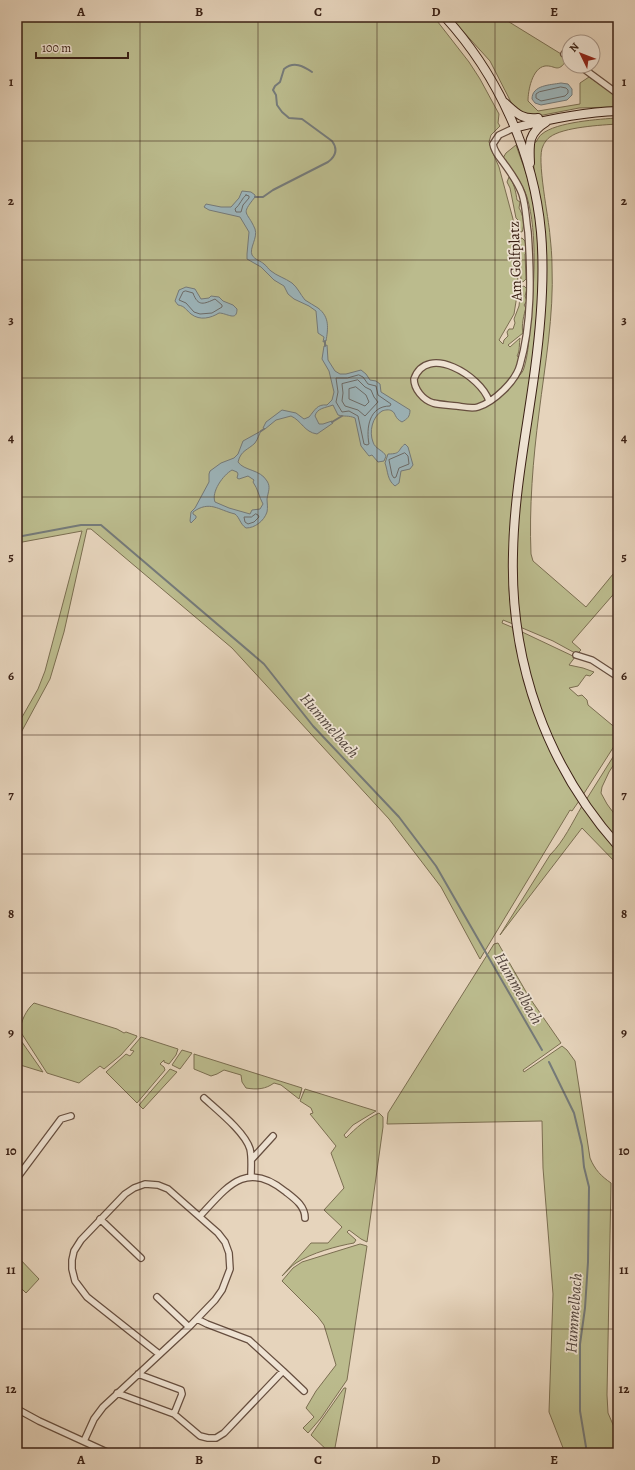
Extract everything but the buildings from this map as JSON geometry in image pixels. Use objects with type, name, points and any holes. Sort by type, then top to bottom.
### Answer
[{"type":"main road","points":[[445,17],[476,56],[502,100],[514,128],[532,179]]},
{"type":"main road","points":[[502,100],[519,115],[526,118],[552,119]]},
{"type":"main road","points":[[514,128],[589,112],[618,111]]},
{"type":"main road","points":[[552,119],[538,127],[530,140],[532,179],[541,231],[542,282],[538,342],[514,525],[513,579],[517,631],[524,667],[533,699],[554,752],[575,789],[600,825],[618,846]]},
{"type":"street","points":[[591,74],[618,94]]},
{"type":"street","name":"Am Golfplatz","points":[[489,401],[486,392],[474,379],[460,370],[445,365],[433,363],[425,365],[419,368],[414,378],[414,384],[418,391],[434,404],[474,408],[489,401],[503,390],[518,372],[523,355],[529,302],[529,243],[524,200],[516,182],[494,150],[493,144],[499,135],[514,128]]},
{"type":"street","points":[[576,655],[592,660],[618,677]]},
{"type":"street","points":[[204,1098],[245,1138],[252,1159],[251,1177]]},
{"type":"street","points":[[17,1178],[61,1119],[71,1116]]},
{"type":"street","points":[[252,1159],[273,1136]]},
{"type":"street","points":[[200,1216],[228,1187],[236,1181],[251,1177],[264,1178],[278,1185],[302,1206],[305,1212],[305,1218]]},
{"type":"street","points":[[84,1441],[97,1414],[197,1319],[215,1300],[228,1277],[230,1264],[229,1253],[225,1242],[218,1233],[168,1189],[161,1185],[151,1184],[139,1186],[129,1191],[113,1205],[81,1240],[74,1251],[72,1264],[73,1276],[82,1292],[160,1354]]},
{"type":"street","points":[[100,1219],[141,1258]]},
{"type":"street","points":[[157,1297],[189,1327]]},
{"type":"street","points":[[197,1319],[249,1340],[304,1391]]},
{"type":"street","points":[[118,1393],[174,1414],[200,1436],[216,1438],[228,1430],[283,1370]]},
{"type":"street","points":[[138,1374],[180,1390],[182,1394],[174,1414]]},
{"type":"street","points":[[17,1409],[109,1453]]},
{"type":"green space","points":[[17,17],[434,17],[469,62],[499,114],[498,123],[500,126],[491,135],[489,142],[499,167],[513,219],[517,254],[518,289],[514,314],[499,340],[503,344],[504,340],[508,336],[507,332],[509,329],[513,329],[515,323],[514,319],[519,306],[521,287],[524,286],[527,289],[525,296],[527,301],[524,305],[526,308],[522,330],[523,333],[508,345],[510,347],[520,338],[517,356],[520,358],[514,375],[517,378],[524,369],[529,342],[533,295],[534,244],[533,227],[527,197],[517,177],[503,158],[506,153],[516,145],[527,176],[533,201],[537,232],[539,268],[538,303],[533,355],[517,473],[513,624],[503,620],[502,623],[514,628],[524,674],[538,718],[556,760],[579,801],[572,811],[570,810],[480,959],[441,887],[389,819],[232,648],[91,529],[87,529],[64,632],[50,679],[17,740],[17,726],[38,689],[45,671],[82,531],[17,543]]},
{"type":"green space","points":[[450,17],[501,17],[561,54],[561,67],[556,68],[545,66],[534,75],[530,86],[528,101],[538,111],[580,104],[580,83],[589,77],[614,94],[617,100],[616,104],[612,107],[579,108],[533,117],[526,116],[514,108],[490,61]]},
{"type":"green space","points":[[618,118],[618,124],[583,127],[556,134],[546,141],[541,153],[542,175],[551,247],[552,303],[533,466],[531,501],[531,554],[533,561],[586,607],[618,568],[618,589],[572,642],[581,650],[578,653],[575,653],[553,641],[520,627],[518,613],[516,552],[521,490],[545,288],[532,143],[536,142],[542,134],[549,130],[567,124]]},
{"type":"green space","points":[[509,177],[511,179],[517,200],[520,202],[519,208],[523,223],[522,232],[518,231],[518,220],[516,218],[510,188],[507,182]]},
{"type":"green space","points":[[522,238],[525,241],[527,252],[525,254],[526,279],[523,282],[521,281],[519,239]]},
{"type":"green space","points":[[520,631],[575,657],[569,665],[594,672],[590,676],[586,675],[578,686],[569,688],[578,696],[582,695],[587,700],[588,705],[618,730],[618,740],[583,795],[554,743],[536,698]]},
{"type":"green space","points":[[618,749],[618,758],[609,772],[602,787],[601,793],[618,819],[618,842],[586,800]]},
{"type":"green space","points":[[582,806],[602,833],[618,851],[618,865],[582,828],[500,935],[550,855],[564,838]]},
{"type":"green space","points":[[498,943],[529,997],[561,1043],[523,1070],[524,1072],[562,1046],[567,1050],[575,1061],[590,1158],[594,1166],[604,1178],[611,1183],[607,1395],[608,1413],[618,1436],[618,1453],[565,1453],[549,1412],[553,1294],[543,1168],[542,1121],[387,1124],[388,1113],[494,944]]},
{"type":"green space","points":[[34,1003],[137,1036],[121,1055],[104,1069],[100,1066],[79,1083],[47,1073],[20,1031],[24,1016]]},
{"type":"green space","points":[[17,1035],[43,1072],[17,1064]]},
{"type":"green space","points":[[141,1037],[178,1049],[176,1055],[169,1064],[164,1062],[164,1060],[160,1064],[165,1070],[137,1103],[106,1072],[126,1054],[130,1056],[134,1051],[130,1050]]},
{"type":"green space","points":[[182,1050],[192,1053],[180,1069],[172,1065]]},
{"type":"green space","points":[[194,1054],[302,1088],[299,1099],[281,1085],[274,1083],[268,1087],[254,1089],[246,1088],[242,1082],[241,1075],[224,1070],[211,1076],[194,1069]]},
{"type":"green space","points":[[170,1069],[177,1072],[143,1109],[139,1105]]},
{"type":"green space","points":[[305,1089],[376,1111],[353,1125],[344,1135],[346,1138],[361,1124],[379,1113],[383,1117],[383,1127],[367,1242],[349,1230],[347,1232],[356,1240],[354,1243],[332,1248],[302,1259],[294,1264],[282,1276],[311,1243],[328,1243],[342,1227],[324,1210],[344,1188],[331,1153],[336,1146],[310,1114],[313,1113],[311,1108],[300,1101]]},
{"type":"green space","points":[[360,1244],[367,1246],[347,1380],[321,1418],[308,1433],[303,1428],[314,1417],[306,1408],[316,1391],[336,1365],[324,1325],[282,1281],[293,1268],[302,1262]]},
{"type":"green space","points":[[17,1256],[39,1279],[26,1293],[17,1284]]},
{"type":"green space","points":[[344,1388],[346,1388],[334,1453],[330,1453],[311,1435]]},
{"type":"water","points":[[561,83],[568,84],[572,89],[572,95],[567,100],[541,105],[535,103],[532,99],[533,94],[538,88]]},
{"type":"water","points":[[242,191],[251,192],[255,195],[246,210],[246,213],[256,232],[251,252],[252,255],[273,273],[292,283],[305,300],[325,315],[327,323],[326,341],[323,342],[324,337],[318,333],[316,311],[294,299],[288,294],[284,286],[274,280],[261,267],[247,259],[249,232],[240,217],[209,210],[204,207],[206,204],[231,207],[239,198]]},
{"type":"water","points":[[186,287],[195,289],[201,299],[209,298],[211,296],[219,297],[223,301],[233,305],[237,309],[237,313],[231,316],[219,313],[205,318],[198,318],[194,316],[184,307],[178,305],[175,301],[179,290]]},
{"type":"water","points":[[327,345],[328,360],[335,371],[340,374],[346,374],[361,370],[370,380],[376,381],[380,384],[381,392],[410,410],[408,418],[402,422],[391,410],[382,411],[376,417],[372,425],[371,434],[375,446],[386,456],[384,461],[378,462],[372,455],[369,456],[361,446],[355,418],[338,415],[333,405],[316,413],[315,416],[319,424],[332,421],[333,423],[317,434],[306,429],[291,416],[276,420],[265,429],[263,428],[266,422],[282,410],[296,413],[304,419],[309,417],[318,407],[321,405],[327,405],[332,400],[334,392],[329,371],[322,359],[324,346]]},
{"type":"water","points":[[261,431],[255,443],[241,455],[238,462],[244,467],[260,474],[268,483],[269,487],[266,515],[256,525],[246,528],[242,525],[235,514],[209,506],[199,508],[193,512],[196,518],[191,523],[191,512],[195,508],[209,482],[210,471],[221,463],[234,458],[238,454],[243,441]],"holes":[[[232,470],[237,472],[237,478],[239,479],[248,476],[254,480],[253,482],[263,504],[260,509],[252,510],[250,514],[215,502],[215,493],[219,484],[229,472]]]},
{"type":"water","points":[[405,444],[408,447],[413,465],[410,469],[401,471],[399,483],[395,486],[389,478],[385,463],[388,454],[397,452]]},
{"type":"waterway","points":[[255,197],[263,197],[273,190],[328,162],[334,155],[335,147],[332,141],[302,119],[289,118],[282,112],[277,105],[276,95],[273,90],[280,82],[284,69],[291,65],[302,66],[312,72]]},
{"type":"waterway","points":[[325,341],[325,346]]},
{"type":"waterway","points":[[332,422],[342,416]]},
{"type":"waterway","name":"Hummelbach","points":[[17,537],[81,525],[101,525],[264,664],[313,726],[399,817],[436,866],[542,1050]]},
{"type":"waterway","name":"Hummelbach","points":[[549,1062],[574,1113],[582,1146],[584,1167],[589,1187],[588,1262],[585,1308],[580,1344],[580,1411],[587,1453]]}]
